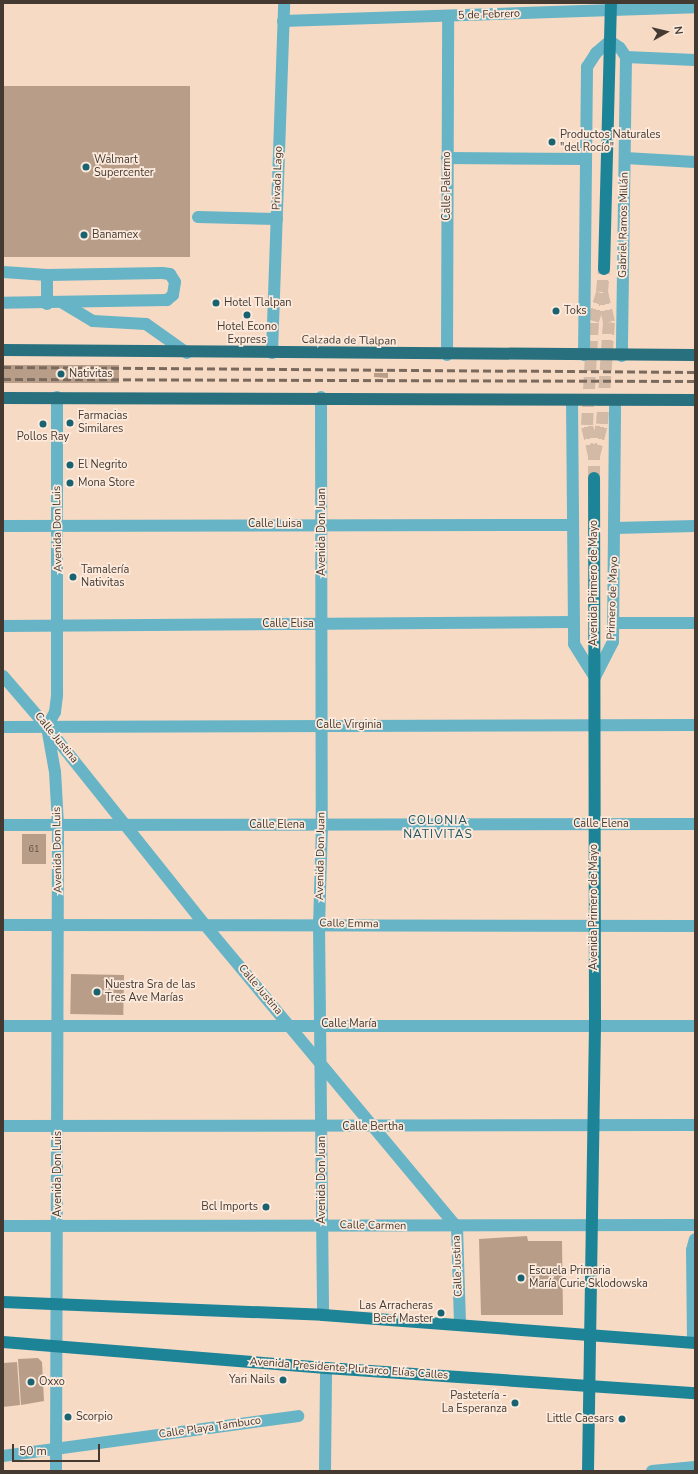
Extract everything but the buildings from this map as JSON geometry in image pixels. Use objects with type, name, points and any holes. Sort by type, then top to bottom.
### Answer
[{"type":"highway","name":"Calzada de Tlalpan","points":[[3,350],[272,354],[695,356]]},
{"type":"highway","points":[[3,398],[321,397],[695,400]]},
{"type":"main road","points":[[604,269],[611,6]]},
{"type":"main road","name":"Avenida Primero de Mayo","points":[[588,1471],[595,1026],[594,478]]},
{"type":"main road","points":[[3,1302],[323,1315],[460,1324],[591,1336],[694,1343]]},
{"type":"main road","name":"Avenida Presidente Plutarco Elías Calles","points":[[3,1342],[326,1368],[695,1393]]},
{"type":"street","name":"Privada Lago","points":[[272,354],[284,3]]},
{"type":"street","name":"5 de Febrero","points":[[283,21],[448,16],[611,6],[695,8]]},
{"type":"street","name":"Calle Palermo","points":[[447,355],[448,16]]},
{"type":"street","points":[[584,355],[587,67],[596,53],[610,41],[620,48],[626,57],[695,60]]},
{"type":"street","name":"Gabriel Ramos Millán","points":[[622,356],[626,57]]},
{"type":"street","points":[[447,158],[585,159]]},
{"type":"street","points":[[625,158],[695,162]]},
{"type":"street","points":[[198,217],[277,219]]},
{"type":"street","points":[[3,272],[47,275],[162,273],[170,274],[175,282],[173,295],[167,300],[47,304],[3,303]]},
{"type":"street","points":[[47,275],[47,304]]},
{"type":"street","points":[[63,303],[93,321],[146,324],[187,353]]},
{"type":"street","name":"Avenida Don Luis","points":[[56,1471],[58,1305],[58,825],[55,772],[47,726],[55,712],[57,695],[59,625],[57,397]]},
{"type":"street","name":"Avenida Don Juan","points":[[321,397],[322,825],[319,924],[322,1066],[323,1315]]},
{"type":"street","points":[[572,400],[574,644],[594,677]]},
{"type":"street","name":"Primero de Mayo","points":[[594,677],[613,642],[615,400]]},
{"type":"street","name":"Calle Luisa","points":[[3,526],[58,524],[572,525]]},
{"type":"street","points":[[615,528],[695,526]]},
{"type":"street","name":"Calle Elisa","points":[[3,626],[573,622]]},
{"type":"street","points":[[613,623],[695,623]]},
{"type":"street","name":"Calle Justina","points":[[3,676],[47,726],[123,824],[205,925],[457,1227],[460,1324]]},
{"type":"street","name":"Calle Virginia","points":[[3,727],[695,725]]},
{"type":"street","name":"Calle Elena","points":[[3,825],[695,824]]},
{"type":"street","name":"Calle Emma","points":[[3,925],[319,924],[595,927],[695,926]]},
{"type":"street","name":"Calle María","points":[[3,1026],[58,1027],[289,1024],[695,1026]]},
{"type":"street","name":"Calle Bertha","points":[[3,1126],[375,1128],[695,1125]]},
{"type":"street","name":"Calle Carmen","points":[[3,1226],[322,1225],[457,1227],[695,1225]]},
{"type":"street","points":[[694,1343],[692,1250],[695,1239]]},
{"type":"street","points":[[325,1471],[326,1368]]},
{"type":"street","name":"Calle Playa Tambuco","points":[[3,1456],[298,1416]]},
{"type":"street","points":[[652,1471],[695,1467]]},
{"type":"tunnel","points":[[594,456],[602,424],[609,322],[602,292],[604,269]]},
{"type":"tunnel","points":[[594,478],[594,456],[587,425],[593,321],[602,293]]},
{"type":"railway","points":[[3,367],[695,372]]},
{"type":"railway","points":[[3,379],[695,381]]},
{"type":"place","name":"Productos Naturales \"del Rocío\"","points":[[552,142]]},
{"type":"place","name":"Walmart Supercenter","points":[[86,167]]},
{"type":"place","name":"Banamex","points":[[84,235]]},
{"type":"place","name":"Hotel Tlalpan","points":[[216,303]]},
{"type":"place","name":"Toks","points":[[556,311]]},
{"type":"place","name":"Hotel Econo Express","points":[[247,315]]},
{"type":"place","name":"Nativitas","points":[[61,374]]},
{"type":"place","name":"Farmacias Similares","points":[[70,423]]},
{"type":"place","name":"Pollos Ray","points":[[43,424]]},
{"type":"place","name":"El Negrito","points":[[70,465]]},
{"type":"place","name":"Mona Store","points":[[70,483]]},
{"type":"place","name":"Tamalería Nativitas","points":[[73,577]]},
{"type":"place","name":"Nuestra Sra de las Tres Ave Marías","points":[[97,992]]},
{"type":"place","name":"Bcl Imports","points":[[266,1207]]},
{"type":"place","name":"Escuela Primaria María Curie Sklodowska","points":[[521,1278]]},
{"type":"place","name":"Las Arracheras Beef Master","points":[[441,1313]]},
{"type":"place","name":"Yari Nails","points":[[283,1380]]},
{"type":"place","name":"Oxxo","points":[[31,1382]]},
{"type":"place","name":"Pastetería - La Esperanza","points":[[515,1403]]},
{"type":"place","name":"Scorpio","points":[[68,1417]]},
{"type":"place","name":"Little Caesars","points":[[622,1419]]},
{"type":"district","name":"COLONIA NATIVITAS","points":[[438,828]]}]
